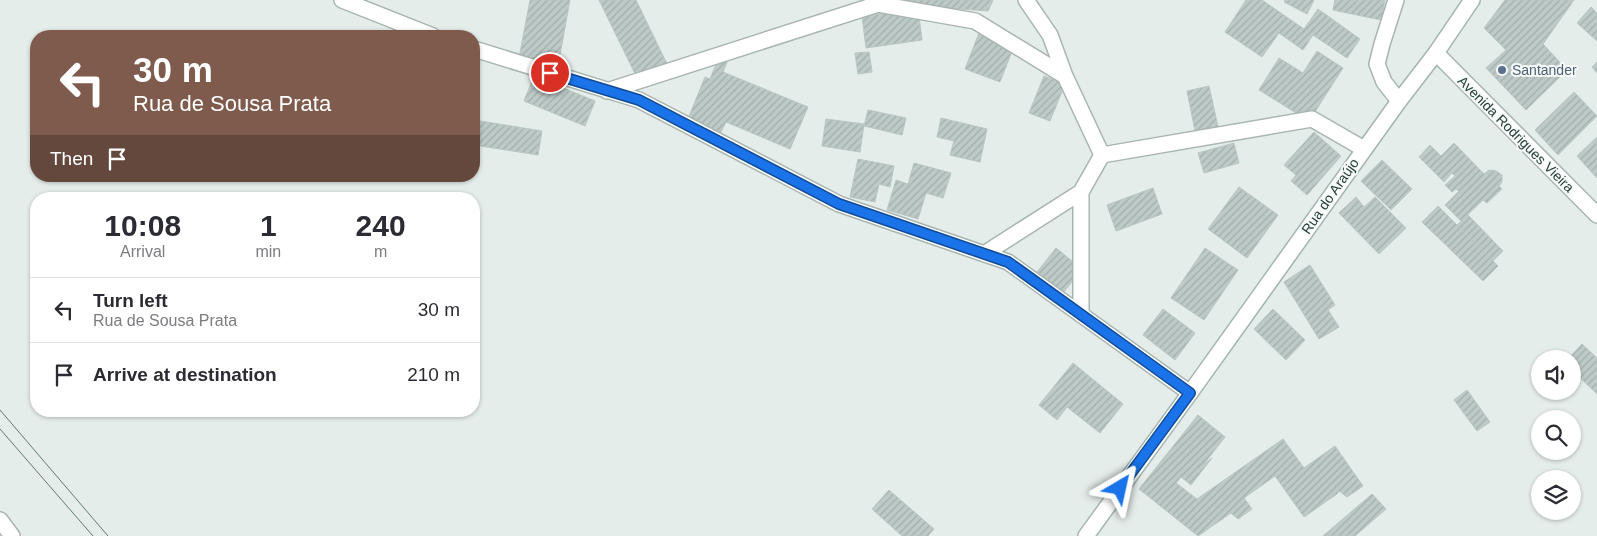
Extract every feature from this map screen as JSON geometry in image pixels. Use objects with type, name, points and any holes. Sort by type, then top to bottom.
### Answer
[{"type":"street","points":[[342,0],[418,30]]},
{"type":"street","points":[[1026,0],[1050,35],[1065,76],[1102,155]]},
{"type":"street","points":[[1396,0],[1382,44],[1378,64],[1384,82],[1399,101]]},
{"type":"street","name":"Rua do Araújo","points":[[1086,536],[1364,149],[1436,53],[1472,0]]},
{"type":"street","points":[[607,91],[878,4],[975,22],[1065,76]]},
{"type":"street","points":[[480,52],[639,100],[839,204],[1008,262],[1190,393]]},
{"type":"street","name":"Avenida Rodrigues Vieira","points":[[1436,53],[1597,215]]},
{"type":"street","points":[[1102,155],[1312,119],[1364,149]]},
{"type":"street","points":[[984,254],[1081,192],[1102,155]]},
{"type":"street","points":[[1081,192],[1081,315]]},
{"type":"street","points":[[0,520],[12,536]]},
{"type":"building","points":[[530,0],[570,0],[558,66],[519,58]]},
{"type":"building","points":[[599,0],[636,0],[669,68],[639,82]]},
{"type":"building","points":[[878,0],[993,0],[988,11],[877,3]]},
{"type":"building","points":[[1246,0],[1262,0],[1304,29],[1318,9],[1360,39],[1347,58],[1313,35],[1303,50],[1279,33],[1262,57],[1225,32]]},
{"type":"building","points":[[1285,0],[1314,0],[1307,14],[1284,2]]},
{"type":"building","points":[[1335,0],[1385,0],[1381,20],[1333,10]]},
{"type":"building","points":[[1505,0],[1574,0],[1543,44],[1567,70],[1526,110],[1486,68],[1506,50],[1484,28]]},
{"type":"building","points":[[1591,7],[1597,13],[1597,41],[1577,23]]},
{"type":"building","points":[[918,9],[922,40],[866,48],[862,16]]},
{"type":"building","points":[[979,33],[1014,46],[1000,82],[965,69]]},
{"type":"building","points":[[1317,51],[1343,68],[1309,121],[1259,90],[1279,58],[1303,73]]},
{"type":"building","points":[[869,52],[872,72],[858,74],[855,53]]},
{"type":"building","points":[[718,59],[727,62],[723,72],[808,107],[790,149],[726,122],[721,132],[688,119],[705,77],[710,79]]},
{"type":"building","points":[[1597,62],[1597,73],[1592,67]]},
{"type":"building","points":[[534,76],[595,101],[585,126],[524,101]]},
{"type":"building","points":[[1044,76],[1065,84],[1050,121],[1029,113]]},
{"type":"building","points":[[1209,86],[1220,136],[1197,141],[1187,91]]},
{"type":"building","points":[[1574,92],[1597,116],[1558,155],[1535,130]]},
{"type":"building","points":[[868,110],[906,118],[902,135],[864,126]]},
{"type":"building","points":[[941,118],[987,129],[980,162],[950,155],[954,141],[937,137]]},
{"type":"building","points":[[826,119],[864,124],[860,152],[822,146]]},
{"type":"building","points":[[480,121],[542,131],[538,155],[480,146]]},
{"type":"building","points":[[1314,132],[1341,156],[1307,195],[1291,181],[1296,175],[1284,165]]},
{"type":"building","points":[[1597,137],[1597,178],[1577,156]]},
{"type":"building","points":[[1234,143],[1239,163],[1204,173],[1198,153]]},
{"type":"building","points":[[1454,143],[1484,174],[1489,170],[1496,171],[1502,175],[1502,182],[1499,186],[1502,189],[1487,203],[1483,200],[1461,221],[1445,205],[1459,191],[1456,189],[1452,192],[1445,185],[1455,176],[1452,173],[1444,182],[1419,157],[1430,145],[1441,156]]},
{"type":"building","points":[[858,159],[894,166],[890,187],[879,184],[875,202],[850,197]]},
{"type":"building","points":[[1382,160],[1412,189],[1391,210],[1361,181]]},
{"type":"building","points":[[914,163],[951,173],[943,198],[926,193],[918,219],[887,210],[896,180],[908,184]]},
{"type":"building","points":[[1239,187],[1278,215],[1247,258],[1208,229]]},
{"type":"building","points":[[1153,188],[1162,214],[1116,231],[1107,205]]},
{"type":"building","points":[[1356,197],[1364,207],[1375,197],[1406,228],[1379,254],[1339,213]]},
{"type":"building","points":[[1438,206],[1498,266],[1483,281],[1422,222]]},
{"type":"building","points":[[1468,215],[1503,251],[1493,261],[1457,225]]},
{"type":"building","points":[[1056,248],[1082,269],[1063,293],[1037,272]]},
{"type":"building","points":[[1205,248],[1238,270],[1204,320],[1171,298]]},
{"type":"building","points":[[1310,265],[1335,305],[1328,310],[1339,327],[1319,339],[1284,282]]},
{"type":"building","points":[[1163,309],[1195,333],[1175,360],[1143,335]]},
{"type":"building","points":[[1273,309],[1305,340],[1286,360],[1254,329]]},
{"type":"building","points":[[1582,344],[1597,358],[1597,394],[1581,379],[1581,350],[1576,350]]},
{"type":"building","points":[[1073,363],[1123,404],[1100,433],[1067,407],[1057,420],[1039,405]]},
{"type":"building","points":[[1467,390],[1490,422],[1477,431],[1454,400]]},
{"type":"building","points":[[1198,415],[1225,437],[1204,464],[1212,458],[1191,485],[1181,477],[1176,483],[1197,499],[1283,439],[1304,468],[1335,446],[1363,486],[1347,497],[1339,491],[1304,517],[1275,476],[1244,498],[1252,509],[1238,519],[1231,513],[1198,536],[1139,489]]},
{"type":"building","points":[[889,490],[934,529],[928,536],[902,536],[872,509]]},
{"type":"building","points":[[1372,494],[1386,509],[1355,536],[1323,536]]},
{"type":"tram line","points":[[0,410],[108,536]]},
{"type":"tram line","points":[[0,429],[93,536]]},
{"type":"place","name":"Santander","points":[[1502,70]]},
{"type":"route","points":[[550,73],[639,100],[839,204],[1008,262],[1190,393],[1120,488]]}]
